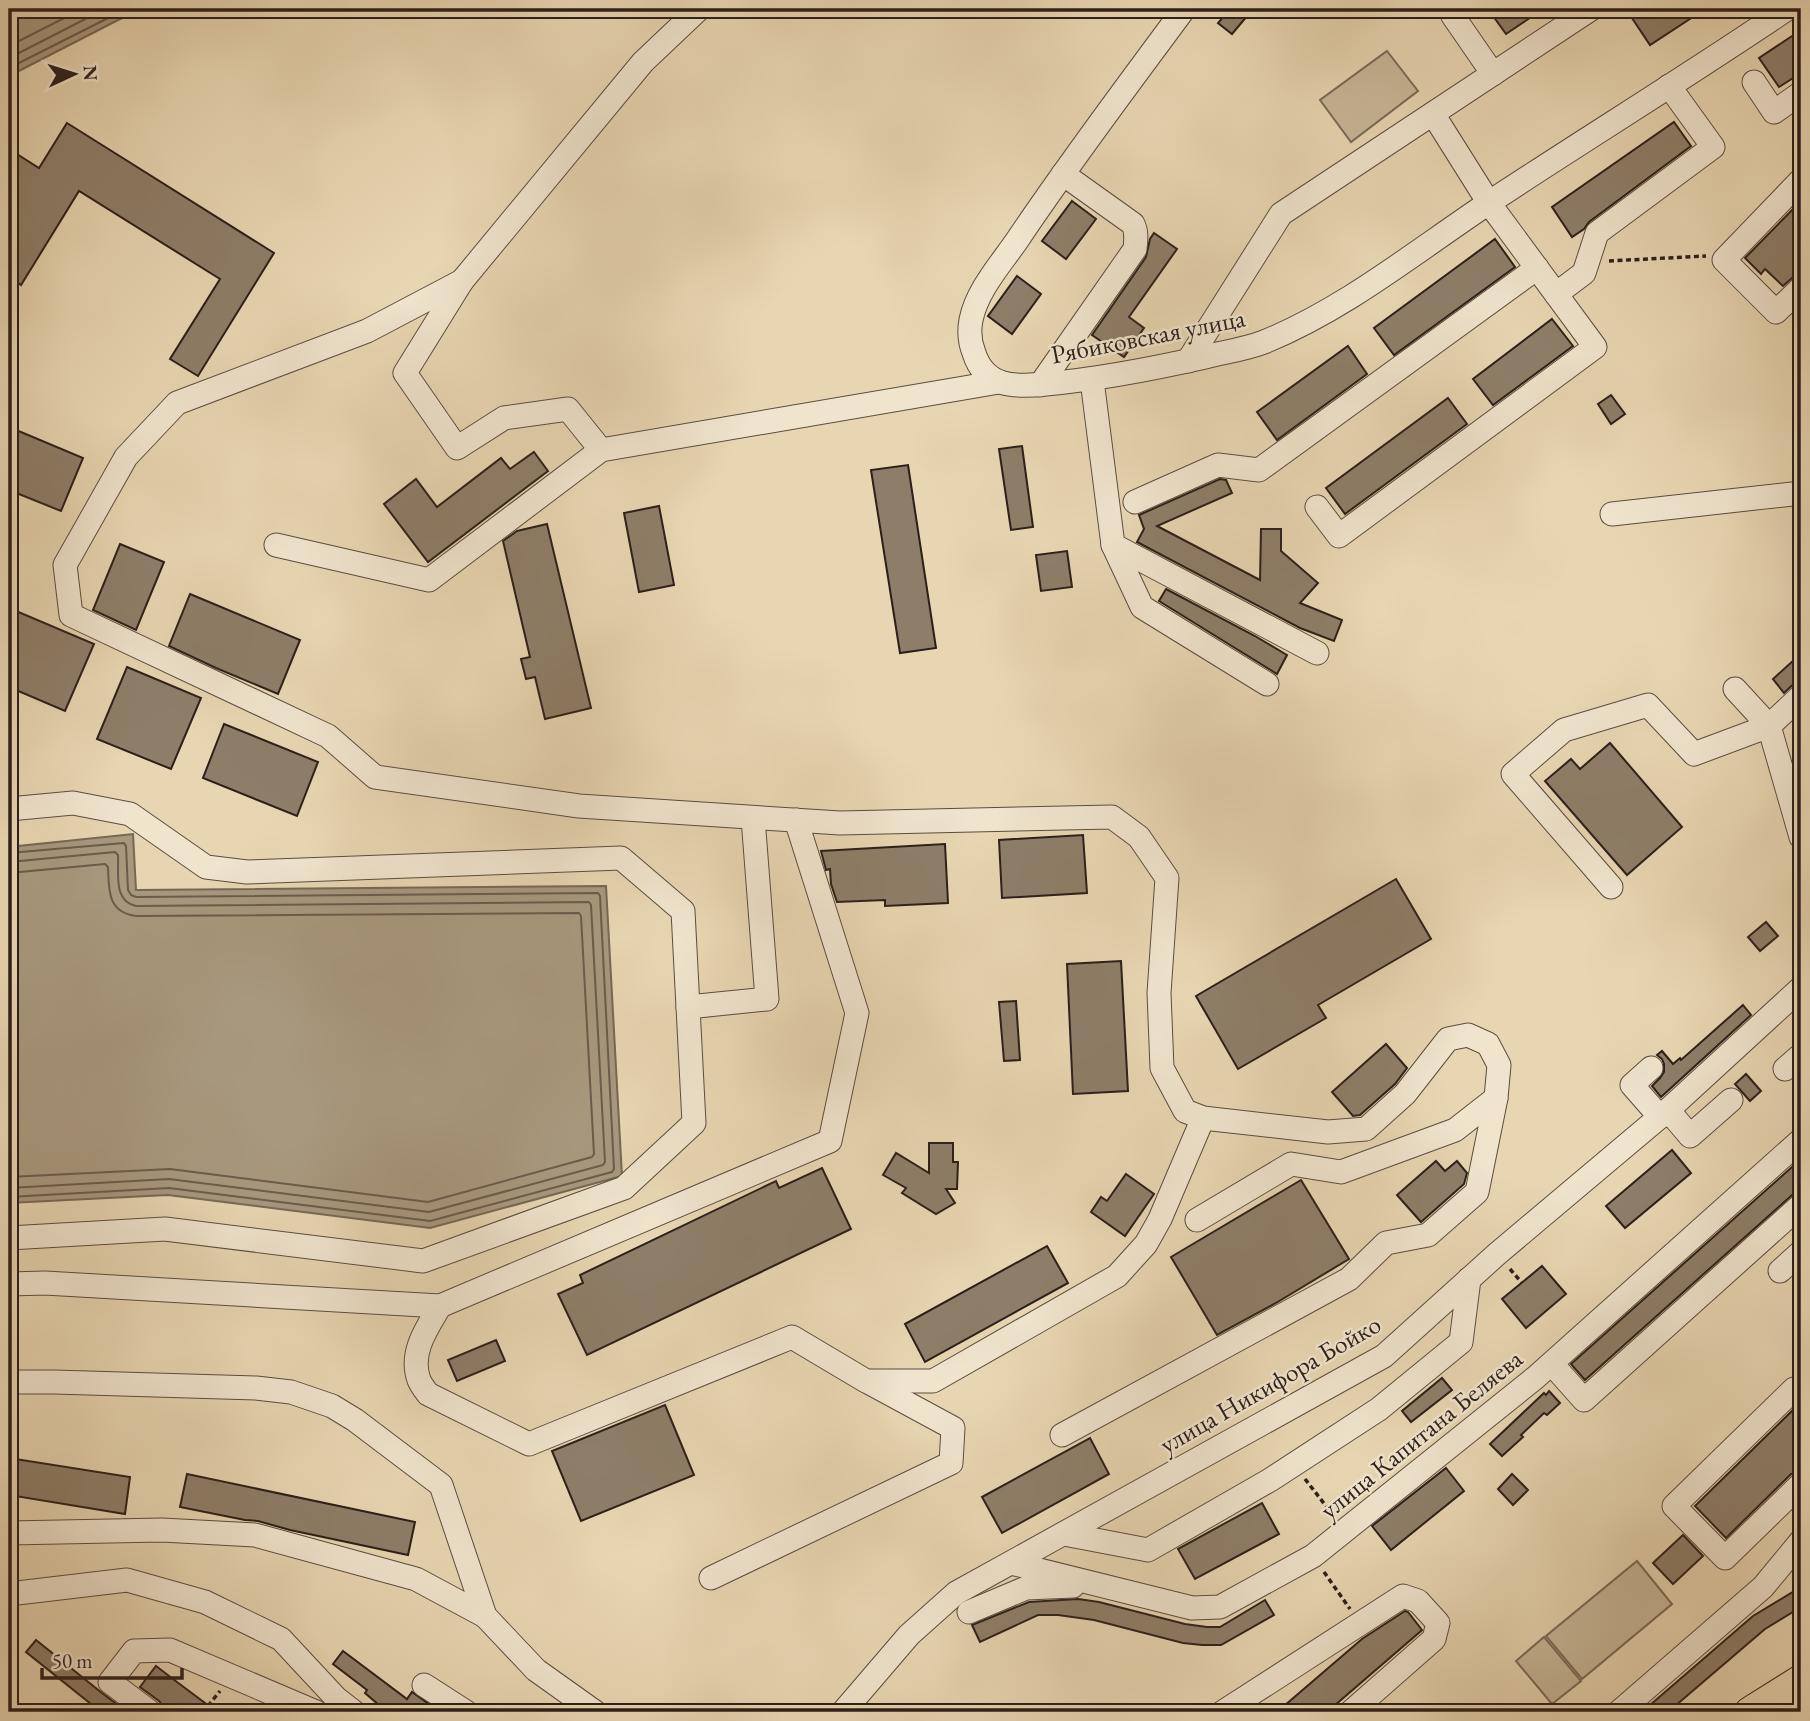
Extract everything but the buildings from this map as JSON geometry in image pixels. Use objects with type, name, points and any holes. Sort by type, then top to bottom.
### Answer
[{"type":"main road","points":[[1750,1712],[1801,1681]]},
{"type":"street","points":[[276,545],[429,580],[601,450],[568,409],[504,418],[457,447],[405,373],[462,281],[643,62],[699,9]]},
{"type":"street","points":[[999,382],[990,378],[976,362],[971,345],[970,323],[977,300],[1063,174],[1184,9]]},
{"type":"street","points":[[1463,9],[1453,16],[1493,74]]},
{"type":"street","points":[[1188,361],[1281,214],[1591,9]]},
{"type":"street","name":"Рябиковская улица","points":[[601,450],[999,382],[1011,385],[1040,385],[1092,380],[1260,343],[1293,329],[1346,300],[1489,203],[1787,9]]},
{"type":"street","points":[[1754,82],[1774,112],[1801,93]]},
{"type":"street","points":[[1556,294],[1584,273],[1597,233],[1713,148],[1669,86]]},
{"type":"street","points":[[1317,507],[1339,537],[1595,347],[1489,203],[1433,114]]},
{"type":"street","points":[[1040,385],[1135,249],[1133,224],[1063,174]]},
{"type":"street","points":[[1801,180],[1724,260],[1776,312],[1801,288]]},
{"type":"street","points":[[1135,502],[1218,465],[1259,470],[1536,268]]},
{"type":"street","points":[[462,281],[367,331],[177,403],[126,457],[65,565],[71,615],[328,736],[375,777],[579,806],[839,823],[1112,817],[1139,837],[1167,878],[1159,993],[1162,1068],[1185,1111],[1203,1118],[1328,1132],[1366,1129],[1405,1094],[1448,1039],[1468,1035],[1488,1044],[1499,1065],[1496,1098],[1477,1192],[1428,1236],[1386,1243],[1349,1279],[1062,1435]]},
{"type":"street","points":[[1092,380],[1112,545],[1142,607],[1267,684]]},
{"type":"street","points":[[1612,514],[1801,493]]},
{"type":"street","points":[[1112,545],[1317,653]]},
{"type":"street","points":[[1735,689],[1769,726],[1801,837]]},
{"type":"street","points":[[1611,887],[1513,774],[1564,730],[1648,705],[1694,754],[1769,726],[1801,695]]},
{"type":"street","points":[[9,808],[73,803],[130,814],[206,866],[247,872],[621,858],[683,911],[694,1123],[624,1188],[423,1261],[165,1228],[9,1238]]},
{"type":"street","points":[[688,1007],[767,999],[753,818]]},
{"type":"street","points":[[9,1284],[46,1283],[440,1306],[830,1141],[857,1013],[796,820]]},
{"type":"street","name":"улица Никифора Бойко","points":[[842,1712],[909,1635],[956,1593],[1384,1356],[1469,1279],[1664,1114],[1801,988]]},
{"type":"street","points":[[1651,1068],[1632,1086],[1690,1136],[1731,1100]]},
{"type":"street","points":[[1197,1220],[1291,1164],[1341,1172],[1455,1130],[1496,1098]]},
{"type":"street","points":[[866,1381],[933,1381],[1117,1276],[1146,1244],[1160,1219],[1203,1118]]},
{"type":"street","name":"улица Капитана Беляева","points":[[1011,1563],[1192,1608],[1220,1607],[1313,1556],[1345,1531],[1552,1364],[1801,1140]]},
{"type":"street","points":[[1552,1364],[1584,1400],[1801,1205]]},
{"type":"street","points":[[1780,1271],[1801,1252]]},
{"type":"street","points":[[1064,1534],[1148,1550],[1270,1480],[1379,1409],[1461,1342],[1469,1279]]},
{"type":"street","points":[[440,1306],[420,1341],[416,1363],[419,1379],[428,1394],[528,1444],[792,1337],[953,1428],[951,1464],[711,1578]]},
{"type":"street","points":[[9,1382],[256,1388],[292,1392],[331,1406],[355,1420],[441,1485],[485,1616]]},
{"type":"street","points":[[1799,1391],[1674,1506],[1725,1558],[1801,1484]]},
{"type":"street","points":[[9,1533],[162,1530],[255,1535],[416,1579],[485,1616],[536,1670],[595,1712]]},
{"type":"street","points":[[1763,1587],[1801,1541]]},
{"type":"street","points":[[1619,1712],[1763,1587],[1801,1563]]},
{"type":"street","points":[[9,1594],[127,1580],[205,1602],[281,1639],[336,1698],[354,1712]]},
{"type":"street","points":[[969,1612],[1026,1588],[1101,1585]]},
{"type":"street","points":[[1223,1712],[1403,1596],[1418,1601],[1438,1623],[1434,1639],[1351,1712]]},
{"type":"street","points":[[150,1712],[110,1682],[134,1651],[170,1650],[316,1712]]},
{"type":"street","points":[[425,1685],[466,1712]]},
{"type":"path","points":[[1590,256],[1605,261],[1708,256]]},
{"type":"path","points":[[1312,1489],[1345,1531]]},
{"type":"path","points":[[1313,1556],[1353,1613]]},
{"type":"path","points":[[208,1706],[222,1688]]},
{"type":"shaded area","points":[[1387,51],[1418,91],[1351,142],[1320,100]]},
{"type":"shaded area","points":[[1637,1561],[1672,1604],[1582,1679],[1546,1636]]},
{"type":"shaded area","points":[[1544,1637],[1581,1681],[1552,1704],[1516,1661]]},
{"type":"water","points":[[9,9],[145,9],[9,76]]},
{"type":"water","points":[[133,834],[136,890],[606,886],[622,1176],[430,1228],[168,1195],[9,1203],[9,847]]}]
